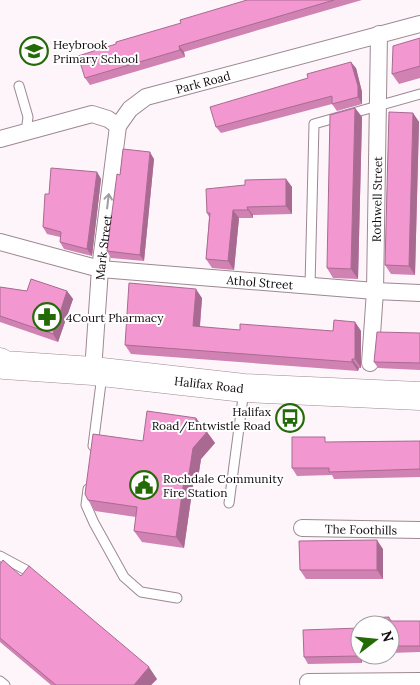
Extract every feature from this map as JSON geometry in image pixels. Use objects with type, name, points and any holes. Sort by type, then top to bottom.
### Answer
[{"type":"highway","name":"Halifax Road","points":[[1,367],[97,372],[244,388],[420,396]]},
{"type":"street","name":"Park Road","points":[[118,126],[130,109],[146,97],[420,24]]},
{"type":"street","name":"Rothwell Street","points":[[370,363],[374,292],[379,34]]},
{"type":"street","points":[[0,144],[26,132],[92,114],[108,119],[118,126]]},
{"type":"street","name":"Mark Street","points":[[97,372],[100,269],[118,126]]},
{"type":"street","name":"Athol Street","points":[[0,242],[100,269],[374,292],[420,293]]},
{"type":"street","name":"The Foothills","points":[[302,528],[420,530]]},
{"type":"street","points":[[308,682],[415,683]]},
{"type":"lane","points":[[19,86],[28,117],[26,132]]},
{"type":"lane","points":[[310,286],[314,124],[420,94]]},
{"type":"lane","points":[[92,458],[97,372]]},
{"type":"lane","points":[[229,503],[244,388]]},
{"type":"lane","points":[[90,477],[86,505],[94,524],[124,577],[141,592],[177,598]]},
{"type":"lane","points":[[0,556],[26,570]]},
{"type":"lane","points":[[0,681],[5,685]]},
{"type":"building","points":[[247,0],[334,0],[179,46],[180,50],[85,78],[78,56],[116,44],[116,42],[181,23],[180,20]]},
{"type":"building","points":[[420,38],[420,66],[392,74],[393,46]]},
{"type":"building","points":[[351,62],[358,86],[358,97],[332,104],[332,96],[216,127],[210,107],[308,78],[307,74]]},
{"type":"building","points":[[355,108],[351,269],[327,268],[330,115]]},
{"type":"building","points":[[389,112],[413,113],[409,266],[385,265]]},
{"type":"building","points":[[123,149],[150,152],[140,255],[107,251],[117,174],[120,175]]},
{"type":"building","points":[[51,168],[97,172],[87,249],[60,242],[61,232],[43,227],[45,194],[49,194]]},
{"type":"building","points":[[286,179],[286,206],[247,207],[248,210],[233,210],[228,261],[206,259],[210,213],[207,213],[206,189],[245,185],[245,180]]},
{"type":"building","points":[[31,279],[67,291],[53,334],[0,316],[0,287],[27,291]]},
{"type":"building","points":[[129,283],[196,289],[193,326],[240,330],[240,324],[333,331],[334,320],[355,322],[355,359],[352,359],[352,362],[125,345]]},
{"type":"building","points":[[377,332],[420,333],[420,363],[374,362]]},
{"type":"building","name":"Rochdale Community Fire Station","points":[[147,411],[196,418],[194,430],[207,432],[193,448],[189,474],[185,473],[176,537],[134,531],[137,507],[88,500],[85,494],[93,434],[143,441]]},
{"type":"building","points":[[292,437],[325,437],[325,442],[420,441],[420,469],[329,472],[329,468],[292,468]]},
{"type":"building","points":[[377,540],[377,570],[300,570],[299,541]]},
{"type":"building","points":[[3,560],[21,576],[29,566],[149,667],[134,685],[56,685],[0,638],[0,564]]},
{"type":"building","points":[[400,621],[420,621],[420,646],[400,646]]},
{"type":"building","points":[[350,628],[350,656],[304,657],[303,630]]},
{"type":"place","name":"Heybrook Primary School","points":[[34,51]]},
{"type":"place","name":"4Court Pharmacy","points":[[47,317]]},
{"type":"place","name":"Halifax Road/Entwistle Road","points":[[290,418]]},
{"type":"place","name":"Rochdale Community Fire Station","points":[[144,485]]}]
